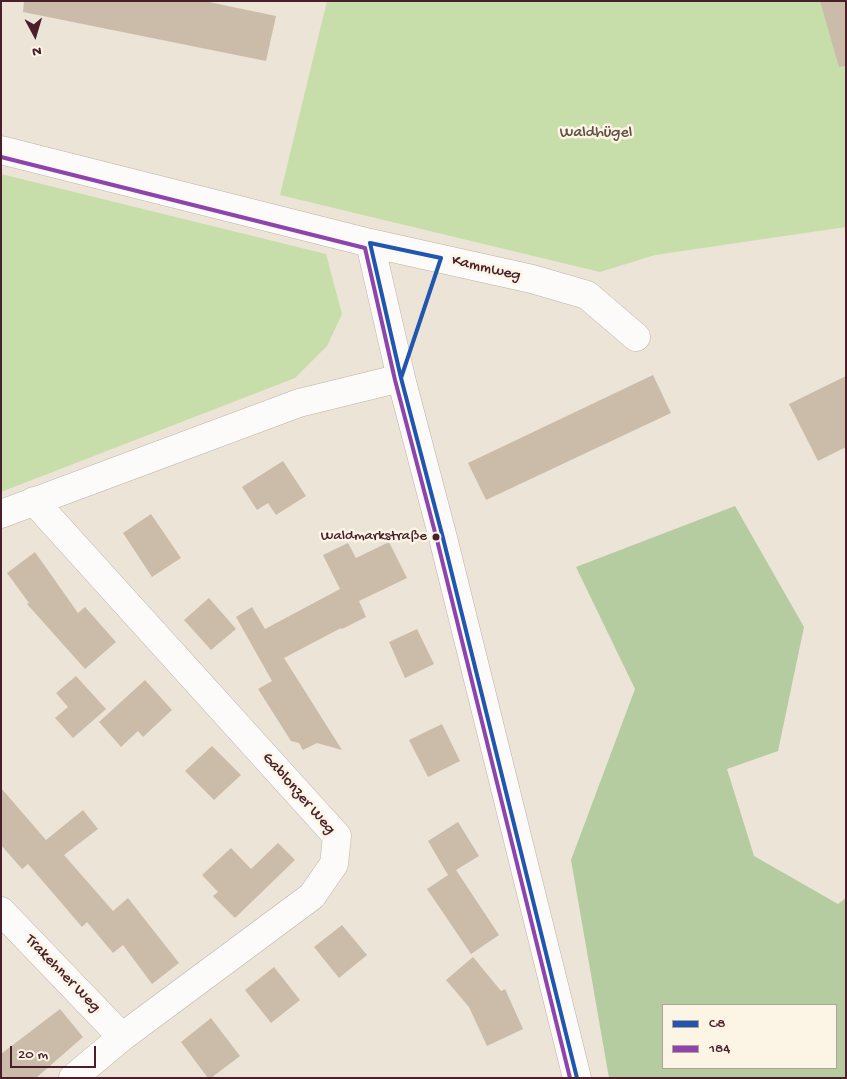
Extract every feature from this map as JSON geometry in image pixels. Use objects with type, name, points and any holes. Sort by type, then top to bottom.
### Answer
[{"type":"street","name":"Kammweg","points":[[1,150],[370,242],[532,279],[587,295],[636,337]]},
{"type":"street","points":[[370,242],[401,378],[577,1078]]},
{"type":"street","points":[[1,514],[299,403],[401,378]]},
{"type":"street","name":"Gablonzer Weg","points":[[34,501],[337,836],[334,864],[312,896],[122,1037],[73,1078]]},
{"type":"street","name":"Trakehner Weg","points":[[1,911],[122,1037]]},
{"type":"green space","name":"Waldhügel","points":[[327,1],[846,1],[846,227],[655,255],[600,272],[280,195]]},
{"type":"green space","points":[[1,174],[326,254],[342,314],[327,346],[295,378],[1,492]]},
{"type":"green space","points":[[735,506],[804,627],[778,751],[727,769],[754,856],[838,904],[846,898],[846,1078],[609,1078],[571,860],[635,689],[576,567]]},
{"type":"building","points":[[24,1],[204,1],[276,16],[266,61],[23,12]]},
{"type":"building","points":[[820,1],[846,1],[846,66],[839,67]]},
{"type":"building","points":[[653,375],[671,413],[486,500],[468,463]]},
{"type":"building","points":[[846,376],[846,447],[818,461],[789,404]]},
{"type":"building","points":[[283,461],[306,496],[276,515],[268,503],[257,510],[242,487]]},
{"type":"building","points":[[151,514],[181,558],[152,577],[123,533]]},
{"type":"building","points":[[389,542],[407,578],[359,601],[366,617],[284,658],[342,750],[317,743],[303,750],[299,743],[291,741],[258,689],[272,681],[236,617],[252,607],[265,629],[340,589],[323,555],[348,543],[356,558]]},
{"type":"building","points":[[35,552],[78,613],[85,607],[116,642],[85,669],[27,604],[29,603],[7,573]]},
{"type":"building","points":[[209,598],[236,629],[211,650],[184,620]]},
{"type":"building","points":[[417,629],[434,664],[405,678],[389,642]]},
{"type":"building","points":[[76,676],[106,709],[73,738],[55,718],[68,707],[56,693]]},
{"type":"building","points":[[145,680],[172,710],[143,737],[138,731],[121,747],[99,722]]},
{"type":"building","points":[[442,724],[460,761],[428,777],[409,740]]},
{"type":"building","points":[[212,746],[241,775],[214,800],[185,771]]},
{"type":"building","points":[[1,788],[46,840],[83,810],[98,829],[64,855],[113,911],[128,898],[179,963],[152,984],[123,945],[113,953],[87,922],[82,927],[28,864],[22,869],[1,845]]},
{"type":"building","points":[[458,822],[479,856],[456,870],[499,935],[471,954],[427,889],[448,875],[428,841]]},
{"type":"building","points":[[278,843],[295,860],[235,918],[213,896],[218,892],[202,875],[231,848],[251,869]]},
{"type":"building","points":[[342,925],[367,955],[339,978],[314,947]]},
{"type":"building","points":[[473,957],[501,991],[505,989],[523,1029],[487,1046],[469,1007],[446,980]]},
{"type":"building","points":[[274,967],[300,1000],[271,1023],[245,990]]},
{"type":"building","points":[[60,1009],[83,1037],[36,1078],[1,1078],[1,1054]]},
{"type":"building","points":[[211,1018],[240,1056],[211,1078],[208,1078],[181,1042]]},
{"type":"transit line","name":"184","points":[[1,157],[365,248],[395,380],[437,540],[570,1078]]},
{"type":"transit line","name":"C8","points":[[370,243],[441,258],[401,378],[370,243]]},
{"type":"transit line","name":"C8","points":[[401,378],[443,538],[577,1078]]},
{"type":"place","name":"Waldmarkstraße","points":[[436,537]]}]
